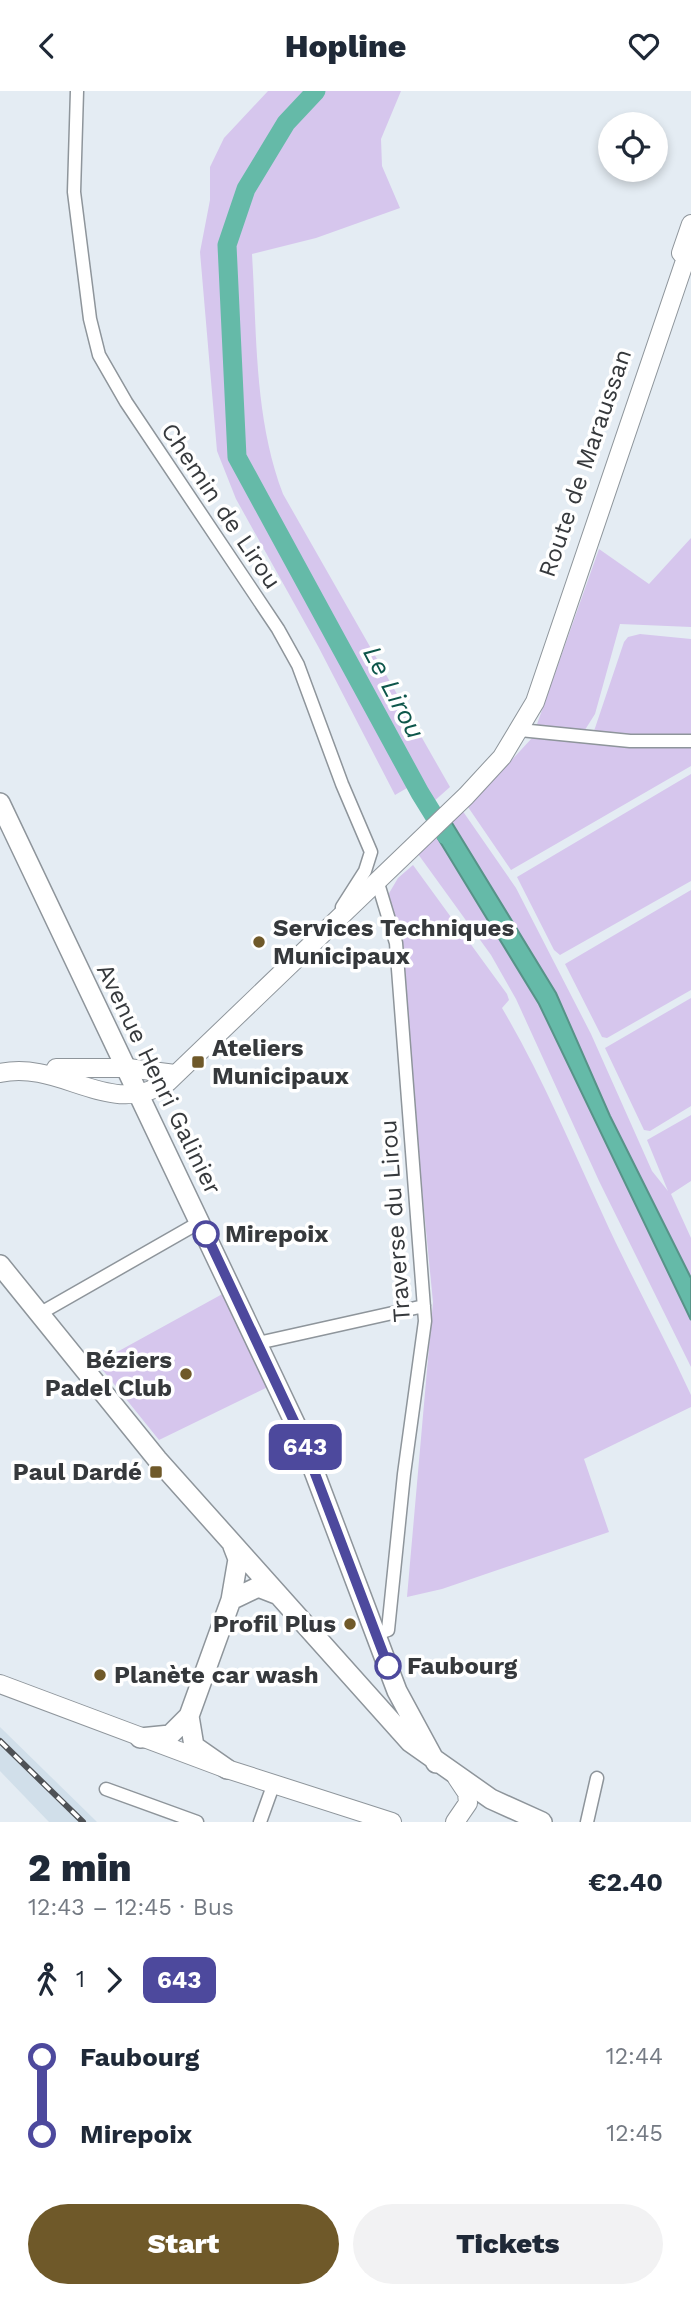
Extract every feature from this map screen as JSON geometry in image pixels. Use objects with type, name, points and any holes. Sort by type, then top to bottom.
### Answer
[{"type":"main road","name":"Route de Maraussan","points":[[605,489],[691,224]]},
{"type":"main road","name":"Route de Maraussan","points":[[140,1094],[157,1089],[175,1074],[457,804],[502,757],[523,724],[691,243]]},
{"type":"main road","name":"Avenue Henri Galinier","points":[[0,803],[300,1434],[382,1632],[397,1691],[436,1763]]},
{"type":"main road","points":[[0,1065],[85,1070],[128,1068],[175,1074]]},
{"type":"main road","points":[[0,1073],[35,1072],[57,1076],[106,1094],[140,1094]]},
{"type":"main road","points":[[0,1265],[157,1459],[410,1742],[457,1778],[491,1799],[542,1822]]},
{"type":"main road","points":[[140,1738],[170,1735],[189,1716],[231,1599],[238,1559],[230,1541]]},
{"type":"main road","points":[[231,1599],[258,1587],[276,1594]]},
{"type":"main road","points":[[0,1684],[227,1769],[392,1822]]},
{"type":"main road","points":[[189,1716],[194,1746],[227,1769]]},
{"type":"main road","points":[[455,1822],[468,1803],[467,1793],[457,1778]]},
{"type":"street","name":"Chemin de Lirou","points":[[77,91],[74,192],[90,319],[99,355],[112,379],[278,629],[298,665],[342,784],[371,852],[365,871],[331,925]]},
{"type":"street","points":[[523,724],[630,741],[691,741]]},
{"type":"street","name":"Traverse du Lirou","points":[[377,880],[396,943],[425,1306],[382,1632]]},
{"type":"street","points":[[39,1314],[200,1222]]},
{"type":"street","points":[[258,1343],[425,1306]]},
{"type":"street","points":[[587,1822],[597,1778]]},
{"type":"street","points":[[260,1822],[274,1783]]},
{"type":"street","points":[[106,1789],[177,1818],[197,1822]]},
{"type":"shaded area","points":[[268,91],[401,91],[381,139],[382,166],[400,208],[316,238],[252,254],[262,406],[267,436],[283,494],[450,787],[432,803],[347,652],[338,657],[407,788],[395,795],[319,648],[236,499],[217,451],[200,252],[210,200],[210,167],[224,138]]},
{"type":"shaded area","points":[[691,538],[691,627],[620,624],[595,714],[583,733],[536,727],[599,549],[649,584]]},
{"type":"shaded area","points":[[640,634],[691,639],[691,737],[593,734],[624,642],[628,637]]},
{"type":"shaded area","points":[[532,738],[691,746],[691,766],[511,870],[468,807]]},
{"type":"shaded area","points":[[691,774],[691,881],[560,955],[554,950],[517,877]]},
{"type":"shaded area","points":[[462,810],[516,888],[591,1034],[652,1171],[668,1191],[647,1140],[691,1115],[691,1181],[671,1194],[691,1238],[691,1278],[610,1116],[556,993],[450,819]]},
{"type":"shaded area","points":[[449,818],[556,993],[610,1116],[691,1278],[691,1320],[539,1004],[434,832]]},
{"type":"shaded area","points":[[434,832],[539,1004],[691,1320],[691,1367],[599,1181],[516,999],[491,955],[418,854]]},
{"type":"shaded area","points":[[413,865],[507,994],[509,1000],[502,1008],[542,1084],[691,1395],[691,1407],[584,1459],[609,1532],[442,1589],[407,1597],[433,1302],[405,1016],[402,936],[388,895],[398,878]]},
{"type":"shaded area","points":[[691,890],[691,990],[607,1038],[602,1037],[565,964]]},
{"type":"shaded area","points":[[691,998],[691,1106],[650,1131],[644,1130],[605,1048]]},
{"type":"shaded area","name":"Béziers Padel Club","points":[[226,1292],[272,1385],[159,1440],[97,1363]]},
{"type":"shaded area","points":[[0,1727],[97,1822],[49,1822],[0,1771]]},
{"type":"waterway","name":"Le Lirou","points":[[316,91],[286,123],[246,189],[227,245],[237,457],[420,793],[446,835]]},
{"type":"railway","points":[[0,1741],[83,1822]]},
{"type":"bus line","name":"643","points":[[206,1234],[300,1434],[388,1666]]},
{"type":"place","name":"Services Techniques Municipaux","points":[[259,942]]},
{"type":"place","name":"Ateliers Municipaux","points":[[198,1062]]},
{"type":"place","name":"Mirepoix","points":[[206,1234]]},
{"type":"place","name":"Béziers Padel Club","points":[[186,1374]]},
{"type":"place","name":"Paul Dardé","points":[[156,1472]]},
{"type":"place","name":"Profil Plus","points":[[350,1624]]},
{"type":"place","name":"Faubourg","points":[[388,1666]]},
{"type":"place","name":"Planète car wash","points":[[100,1675]]}]
